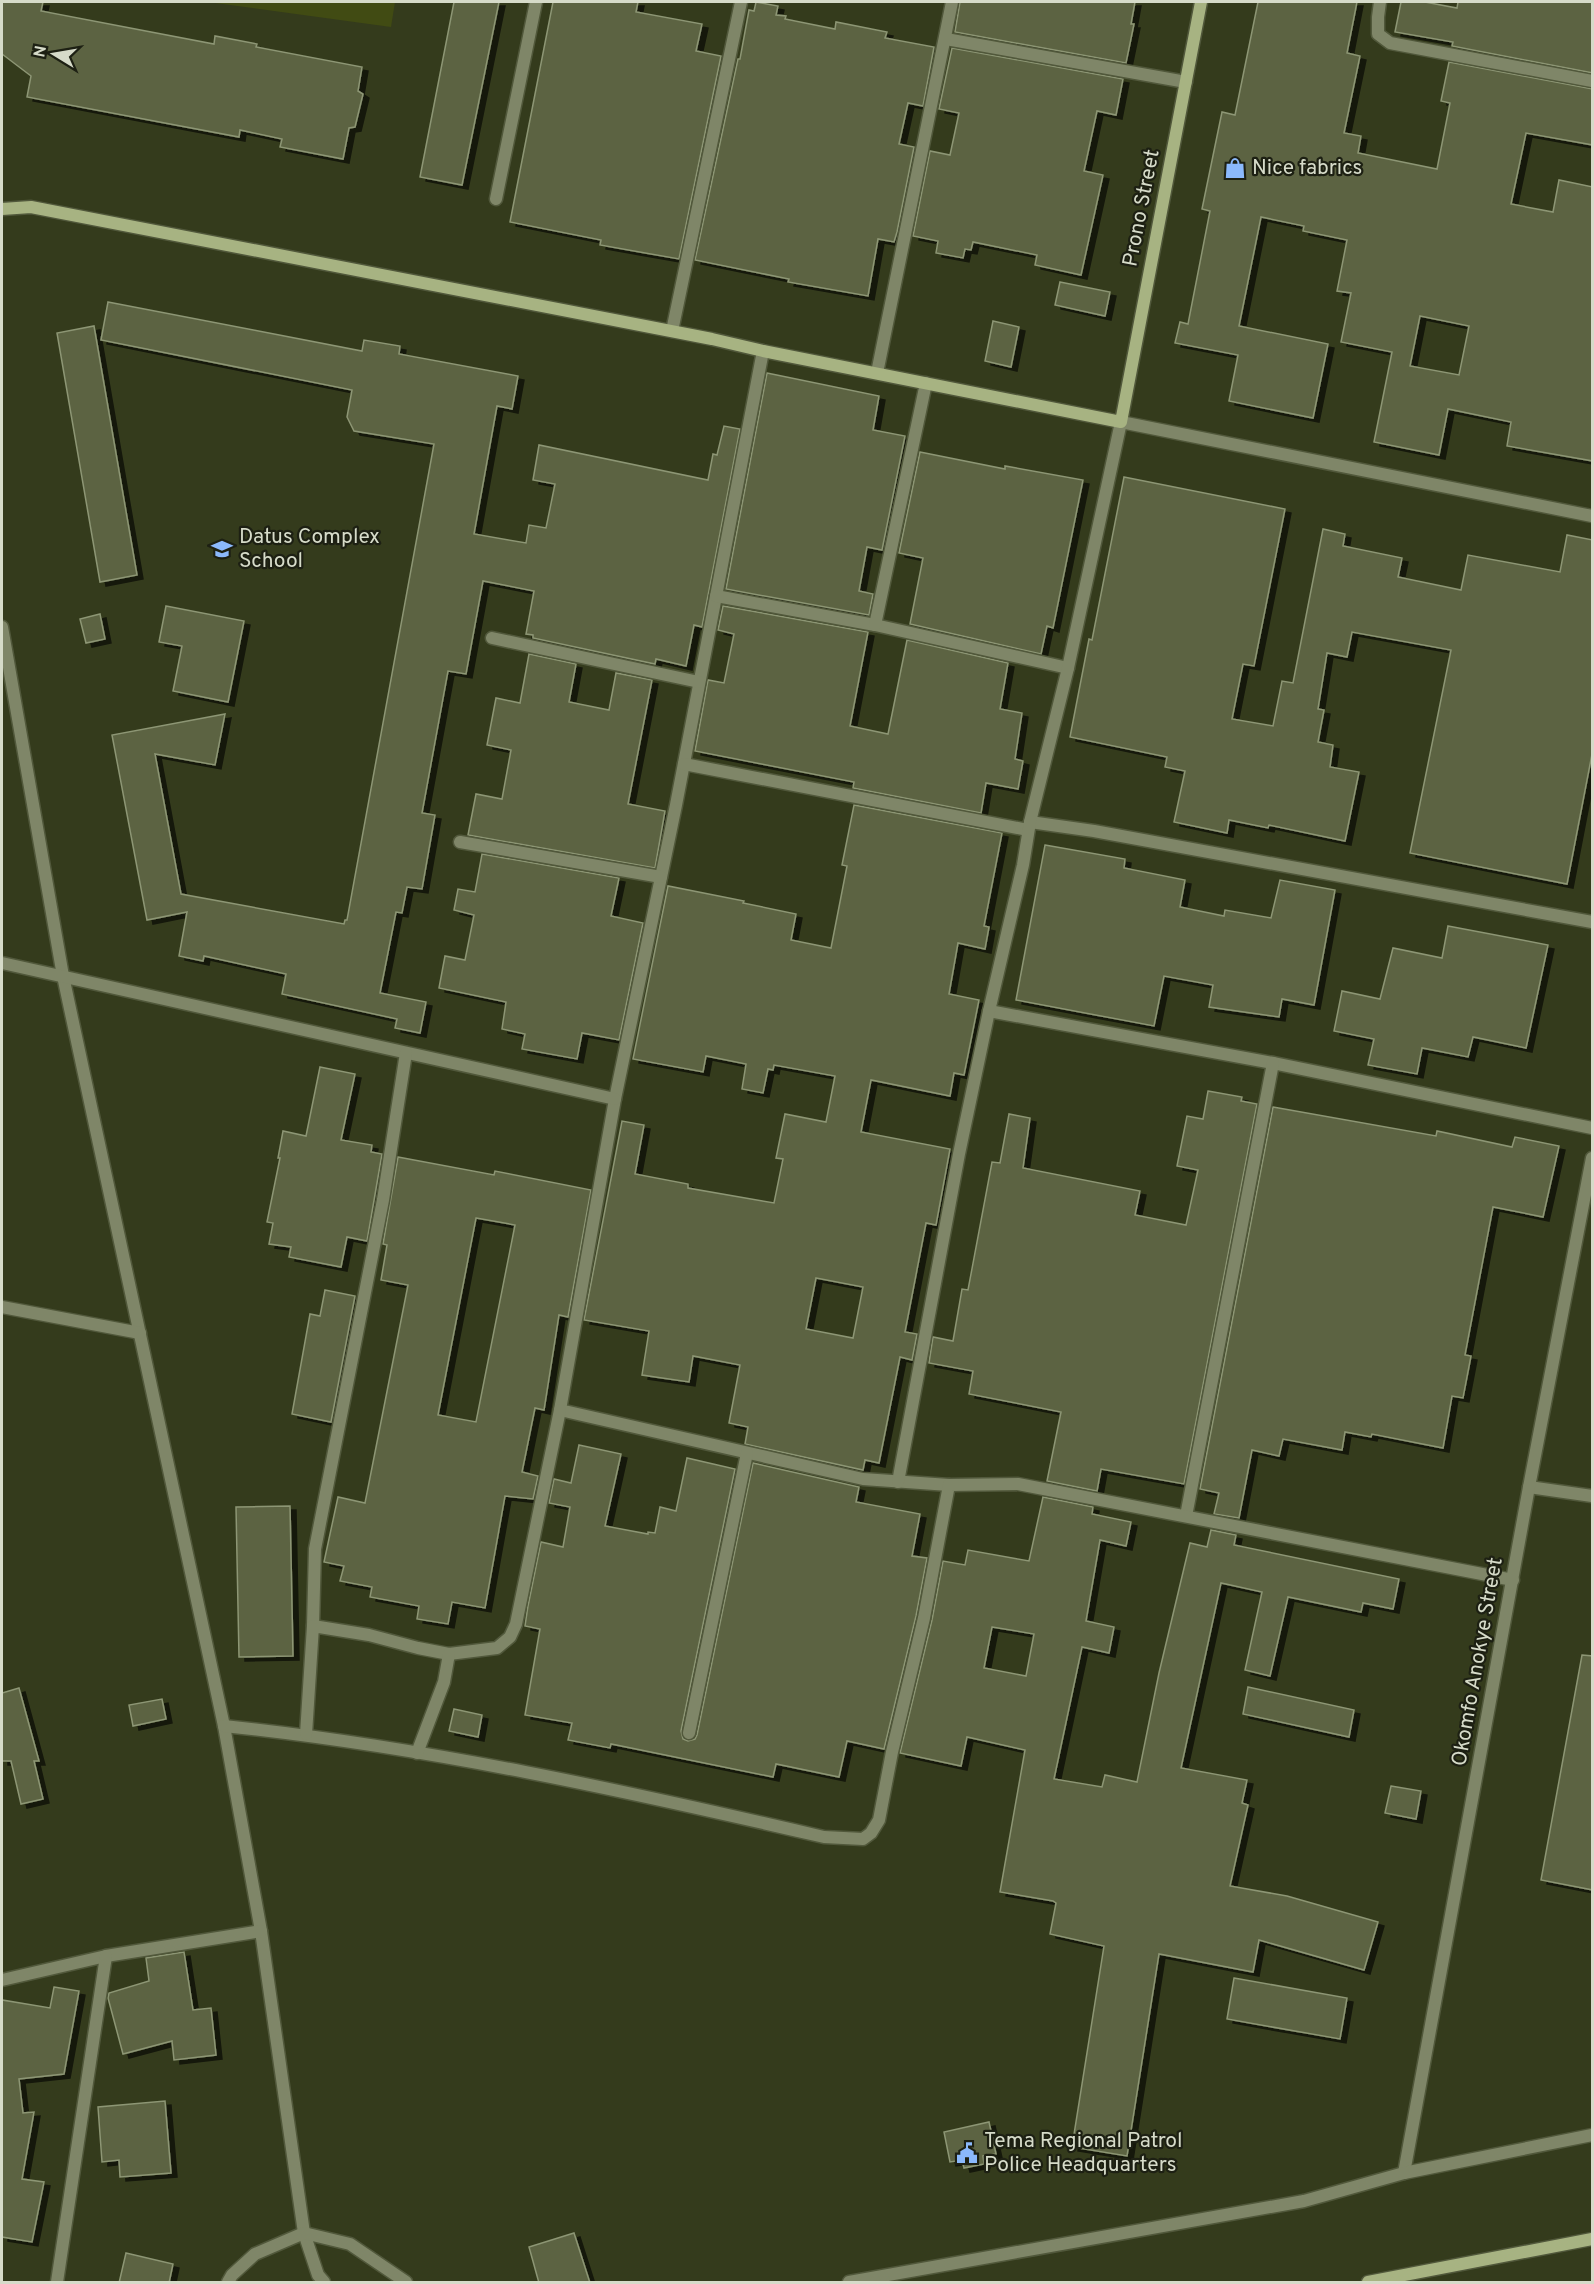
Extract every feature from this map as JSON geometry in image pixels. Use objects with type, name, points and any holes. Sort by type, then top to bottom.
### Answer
[{"type":"street","points":[[496,199],[536,2]]},
{"type":"street","points":[[672,331],[741,2]]},
{"type":"street","points":[[877,373],[952,2]]},
{"type":"street","name":"Prono Street","points":[[1121,423],[1201,2]]},
{"type":"street","points":[[1380,2],[1378,34],[1390,43],[1593,81]]},
{"type":"street","points":[[946,39],[1186,82]]},
{"type":"street","points":[[2,209],[31,207],[672,331],[1593,516]]},
{"type":"street","points":[[312,1626],[369,1635],[449,1654],[497,1648],[510,1637],[516,1624],[560,1410],[615,1099],[684,764],[763,351]]},
{"type":"street","points":[[874,625],[926,383]]},
{"type":"street","points":[[898,1482],[959,1154],[989,1011],[1023,865],[1029,826],[1068,668],[1121,423]]},
{"type":"street","points":[[716,596],[874,625],[1068,668]]},
{"type":"street","points":[[2,627],[63,976],[224,1726],[261,1931],[304,2234],[320,2280]]},
{"type":"street","points":[[492,638],[699,682]]},
{"type":"street","points":[[684,764],[1029,826],[1593,922]]},
{"type":"street","points":[[460,842],[661,877]]},
{"type":"street","points":[[2,963],[615,1099]]},
{"type":"street","points":[[989,1011],[1273,1063],[1593,1128]]},
{"type":"street","points":[[306,1734],[315,1549],[383,1200],[406,1053]]},
{"type":"street","points":[[1185,1516],[1273,1063]]},
{"type":"street","name":"Okomfo Anokye Street","points":[[1404,2173],[1529,1487],[1593,1158]]},
{"type":"street","points":[[2,1307],[140,1333]]},
{"type":"street","points":[[560,1410],[863,1479],[949,1485],[1018,1484],[1513,1580]]},
{"type":"street","points":[[689,1733],[747,1453]]},
{"type":"street","points":[[224,1726],[306,1734],[538,1773],[824,1837],[863,1839],[872,1833],[879,1820],[891,1752],[924,1618],[949,1485]]},
{"type":"street","points":[[1529,1487],[1593,1496]]},
{"type":"street","points":[[417,1753],[444,1682],[449,1654]]},
{"type":"street","points":[[2,1980],[106,1956],[261,1931]]},
{"type":"street","points":[[57,2283],[106,1956]]},
{"type":"street","points":[[849,2283],[1305,2201],[1404,2173],[1593,2134]]},
{"type":"street","points":[[228,2283],[232,2275],[255,2254],[304,2234],[350,2244],[406,2283]]},
{"type":"street","points":[[1368,2283],[1593,2239]]},
{"type":"green space","points":[[208,2],[395,2],[391,27]]},
{"type":"building","points":[[2,2],[43,2],[41,11],[214,44],[215,36],[257,44],[256,47],[362,67],[358,91],[363,94],[355,127],[349,128],[343,159],[280,147],[282,139],[240,130],[239,137],[27,97],[31,76],[2,54]]},
{"type":"building","points":[[454,2],[499,2],[462,185],[420,177]]},
{"type":"building","points":[[553,2],[638,2],[636,12],[702,24],[696,51],[721,56],[679,259],[600,245],[601,240],[510,222]]},
{"type":"building","points":[[756,2],[778,6],[776,15],[786,16],[785,19],[835,29],[836,22],[887,32],[885,38],[934,47],[923,106],[908,103],[899,144],[914,147],[897,232],[894,242],[878,239],[868,296],[788,282],[789,279],[695,260],[749,10],[754,11]]},
{"type":"building","points":[[960,2],[1135,2],[1131,24],[1134,24],[1126,63],[955,32]]},
{"type":"building","points":[[1258,2],[1357,2],[1347,53],[1360,56],[1344,133],[1361,136],[1358,153],[1437,169],[1450,103],[1441,101],[1449,62],[1593,89],[1593,145],[1526,133],[1511,204],[1553,212],[1559,180],[1593,187],[1593,461],[1507,446],[1511,422],[1448,409],[1439,455],[1374,442],[1392,352],[1341,342],[1351,293],[1337,291],[1347,240],[1303,231],[1304,226],[1261,217],[1239,326],[1328,344],[1313,418],[1229,401],[1238,355],[1175,343],[1180,322],[1188,324],[1210,211],[1202,209],[1222,112],[1235,115]],"holes":[[[1420,316],[1469,326],[1459,375],[1410,366]]]},
{"type":"building","points":[[1401,2],[1425,2],[1457,8],[1458,2],[1593,2],[1593,73],[1452,46],[1453,42],[1395,32]]},
{"type":"building","points":[[952,48],[1123,79],[1116,115],[1097,111],[1084,171],[1103,175],[1081,275],[1035,265],[1037,255],[973,242],[971,250],[965,249],[963,258],[936,253],[938,241],[913,236],[930,151],[950,155],[959,113],[939,109]]},
{"type":"building","points":[[1060,282],[1110,292],[1105,316],[1055,305]]},
{"type":"building","points":[[108,302],[362,351],[364,340],[400,346],[399,354],[518,376],[512,409],[497,406],[474,534],[526,543],[529,525],[546,528],[555,484],[533,480],[539,445],[708,480],[713,454],[717,455],[724,426],[740,429],[702,627],[694,625],[686,666],[656,659],[655,664],[533,638],[533,635],[526,634],[534,591],[483,581],[466,674],[448,671],[422,813],[435,815],[422,889],[407,887],[402,913],[396,912],[380,993],[426,1002],[420,1033],[395,1028],[397,1019],[282,994],[286,974],[204,956],[203,961],[179,956],[187,912],[147,920],[112,735],[225,714],[215,765],[155,754],[181,894],[344,924],[347,920],[434,444],[354,431],[347,417],[352,390],[101,340]]},
{"type":"building","points":[[993,321],[1019,327],[1011,367],[985,361]]},
{"type":"building","points":[[94,326],[137,575],[100,582],[57,333]]},
{"type":"building","points":[[767,373],[879,396],[873,430],[905,436],[882,550],[867,547],[859,591],[873,594],[869,615],[726,589]]},
{"type":"building","points":[[920,452],[1005,469],[1005,466],[1083,480],[1053,628],[1047,626],[1041,654],[910,624],[923,558],[899,553]]},
{"type":"building","points":[[1124,477],[1285,509],[1254,666],[1243,664],[1232,719],[1273,726],[1282,681],[1293,683],[1323,529],[1345,534],[1343,546],[1402,558],[1398,577],[1461,590],[1468,555],[1560,572],[1567,535],[1593,540],[1593,749],[1567,884],[1410,853],[1451,650],[1352,632],[1347,657],[1327,653],[1318,709],[1324,710],[1318,742],[1333,745],[1330,767],[1359,772],[1345,841],[1269,825],[1268,828],[1229,820],[1227,833],[1174,822],[1185,771],[1165,767],[1167,757],[1070,737],[1089,639],[1092,640]]},
{"type":"building","points":[[166,606],[244,621],[228,702],[173,691],[182,646],[159,642]]},
{"type":"building","points":[[723,606],[868,632],[850,726],[888,734],[907,640],[1008,663],[1000,709],[1022,713],[1015,759],[1023,761],[1018,789],[986,783],[981,813],[853,788],[854,782],[695,751],[708,680],[724,683],[734,634],[718,630]]},
{"type":"building","points":[[100,614],[105,639],[86,643],[80,619]]},
{"type":"building","points":[[529,654],[576,664],[569,702],[609,710],[616,673],[652,680],[628,804],[665,811],[655,868],[468,835],[476,794],[502,799],[511,750],[487,745],[496,698],[520,703]]},
{"type":"building","points":[[854,805],[1002,833],[984,926],[989,927],[985,949],[958,943],[949,994],[979,1000],[964,1075],[954,1073],[950,1096],[871,1080],[861,1132],[950,1149],[936,1225],[926,1223],[905,1332],[917,1334],[912,1360],[900,1357],[879,1463],[865,1460],[863,1470],[745,1444],[748,1427],[729,1423],[740,1365],[693,1356],[689,1382],[642,1375],[649,1331],[584,1320],[622,1121],[644,1125],[635,1174],[688,1184],[688,1188],[774,1203],[783,1159],[776,1158],[785,1114],[826,1122],[835,1076],[774,1065],[773,1070],[768,1069],[763,1093],[742,1089],[746,1064],[706,1056],[703,1072],[633,1059],[668,886],[796,914],[791,940],[831,948],[847,866],[842,865]],"holes":[[[816,1278],[863,1287],[853,1338],[806,1329]]]},
{"type":"building","points":[[1045,845],[1125,859],[1124,868],[1185,880],[1180,907],[1224,916],[1225,910],[1271,918],[1280,880],[1335,890],[1314,1005],[1282,999],[1279,1017],[1209,1007],[1213,985],[1164,976],[1154,1026],[1016,1000]]},
{"type":"building","points":[[482,854],[619,878],[611,916],[643,923],[619,1040],[582,1033],[577,1059],[522,1049],[525,1034],[502,1029],[506,1002],[439,988],[445,956],[465,960],[474,915],[454,910],[458,889],[475,892]]},
{"type":"building","points":[[1448,926],[1548,945],[1526,1048],[1473,1037],[1468,1057],[1422,1048],[1417,1074],[1368,1065],[1374,1039],[1334,1031],[1342,991],[1380,999],[1393,948],[1442,958]]},
{"type":"building","points":[[320,1067],[355,1074],[341,1140],[372,1145],[371,1152],[382,1154],[367,1241],[347,1237],[341,1267],[289,1257],[291,1247],[269,1244],[273,1223],[267,1222],[283,1131],[306,1136]]},
{"type":"building","points":[[1208,1091],[1242,1097],[1241,1101],[1257,1104],[1184,1484],[1101,1469],[1097,1491],[1047,1481],[1061,1412],[969,1394],[973,1371],[929,1363],[933,1337],[953,1341],[962,1289],[968,1290],[992,1162],[1000,1163],[1009,1114],[1030,1118],[1023,1168],[1140,1191],[1135,1215],[1186,1225],[1198,1170],[1177,1166],[1187,1116],[1203,1119]]},
{"type":"building","points":[[1273,1107],[1436,1136],[1437,1131],[1512,1147],[1515,1137],[1559,1146],[1543,1217],[1493,1207],[1465,1355],[1471,1356],[1463,1398],[1452,1396],[1443,1448],[1372,1434],[1371,1437],[1345,1432],[1342,1450],[1283,1439],[1279,1456],[1252,1450],[1239,1518],[1214,1514],[1219,1493],[1200,1489]]},
{"type":"building","points":[[398,1157],[494,1175],[495,1171],[591,1190],[568,1317],[559,1315],[544,1410],[535,1408],[522,1472],[538,1476],[533,1499],[505,1496],[485,1608],[452,1602],[448,1624],[417,1619],[419,1606],[370,1597],[372,1587],[340,1581],[344,1566],[324,1562],[338,1497],[365,1503],[408,1285],[381,1280],[387,1245],[383,1244]],"holes":[[[476,1218],[515,1225],[476,1422],[438,1415]]]},
{"type":"building","points":[[325,1290],[355,1296],[331,1422],[292,1414],[310,1314],[320,1316]]},
{"type":"building","points":[[579,1445],[621,1454],[605,1526],[648,1534],[648,1532],[655,1533],[660,1507],[676,1511],[687,1458],[735,1469],[681,1731],[683,1739],[688,1741],[695,1739],[697,1735],[753,1463],[859,1487],[856,1502],[920,1514],[912,1556],[927,1558],[916,1616],[884,1749],[847,1741],[839,1777],[776,1764],[773,1777],[611,1744],[610,1748],[568,1740],[572,1723],[525,1715],[540,1629],[525,1626],[528,1606],[541,1542],[563,1547],[570,1507],[549,1503],[554,1479],[571,1483]]},
{"type":"building","points":[[1043,1497],[1093,1507],[1092,1514],[1131,1522],[1126,1546],[1100,1540],[1086,1621],[1114,1627],[1109,1653],[1082,1647],[1054,1779],[1102,1787],[1105,1775],[1137,1782],[1159,1673],[1190,1543],[1207,1547],[1211,1530],[1236,1535],[1234,1545],[1399,1579],[1393,1609],[1363,1603],[1361,1612],[1288,1597],[1270,1676],[1245,1670],[1262,1592],[1221,1583],[1181,1768],[1247,1780],[1242,1803],[1248,1805],[1230,1886],[1287,1896],[1378,1922],[1364,1970],[1259,1940],[1253,1972],[1159,1954],[1127,2156],[1072,2147],[1104,1946],[1050,1934],[1056,1903],[1053,1901],[1000,1892],[1025,1750],[967,1737],[961,1766],[900,1753],[932,1620],[943,1561],[965,1565],[968,1550],[1029,1561]],"holes":[[[992,1627],[1034,1634],[1026,1676],[984,1668]]]},
{"type":"building","points":[[290,1506],[293,1656],[239,1657],[236,1507]]},
{"type":"building","points":[[1582,1655],[1593,1656],[1593,1890],[1541,1880]]},
{"type":"building","points":[[1248,1687],[1354,1710],[1349,1737],[1243,1714]]},
{"type":"building","points":[[19,1688],[39,1761],[34,1761],[43,1799],[21,1804],[11,1761],[2,1761],[2,1693]]},
{"type":"building","points":[[162,1699],[166,1719],[133,1726],[129,1705]]},
{"type":"building","points":[[454,1709],[482,1715],[478,1737],[449,1731]]},
{"type":"building","points":[[1391,1786],[1421,1791],[1416,1819],[1385,1813]]},
{"type":"building","points":[[184,1952],[193,2010],[211,2008],[216,2055],[174,2060],[172,2041],[123,2054],[108,1998],[109,1993],[149,1981],[146,1958]]},
{"type":"building","points":[[1234,1978],[1347,1998],[1340,2039],[1227,2019]]},
{"type":"building","points":[[54,1987],[79,1991],[64,2074],[19,2079],[23,2113],[34,2112],[22,2179],[44,2182],[32,2242],[2,2237],[2,2000],[50,2008]]},
{"type":"building","points":[[165,2101],[171,2173],[120,2177],[119,2160],[102,2162],[98,2107]]},
{"type":"building","points":[[989,2122],[996,2154],[983,2156],[984,2164],[964,2168],[962,2160],[950,2162],[944,2132]]},
{"type":"building","points":[[574,2233],[590,2283],[539,2283],[529,2247]]},
{"type":"building","points":[[126,2253],[173,2264],[169,2283],[119,2283]]},
{"type":"place","name":"Nice fabrics","points":[[1235,168]]},
{"type":"place","name":"Datus Complex School","points":[[222,549]]},
{"type":"place","name":"Tema Regional Patrol Police Headquarters","points":[[967,2153]]}]
